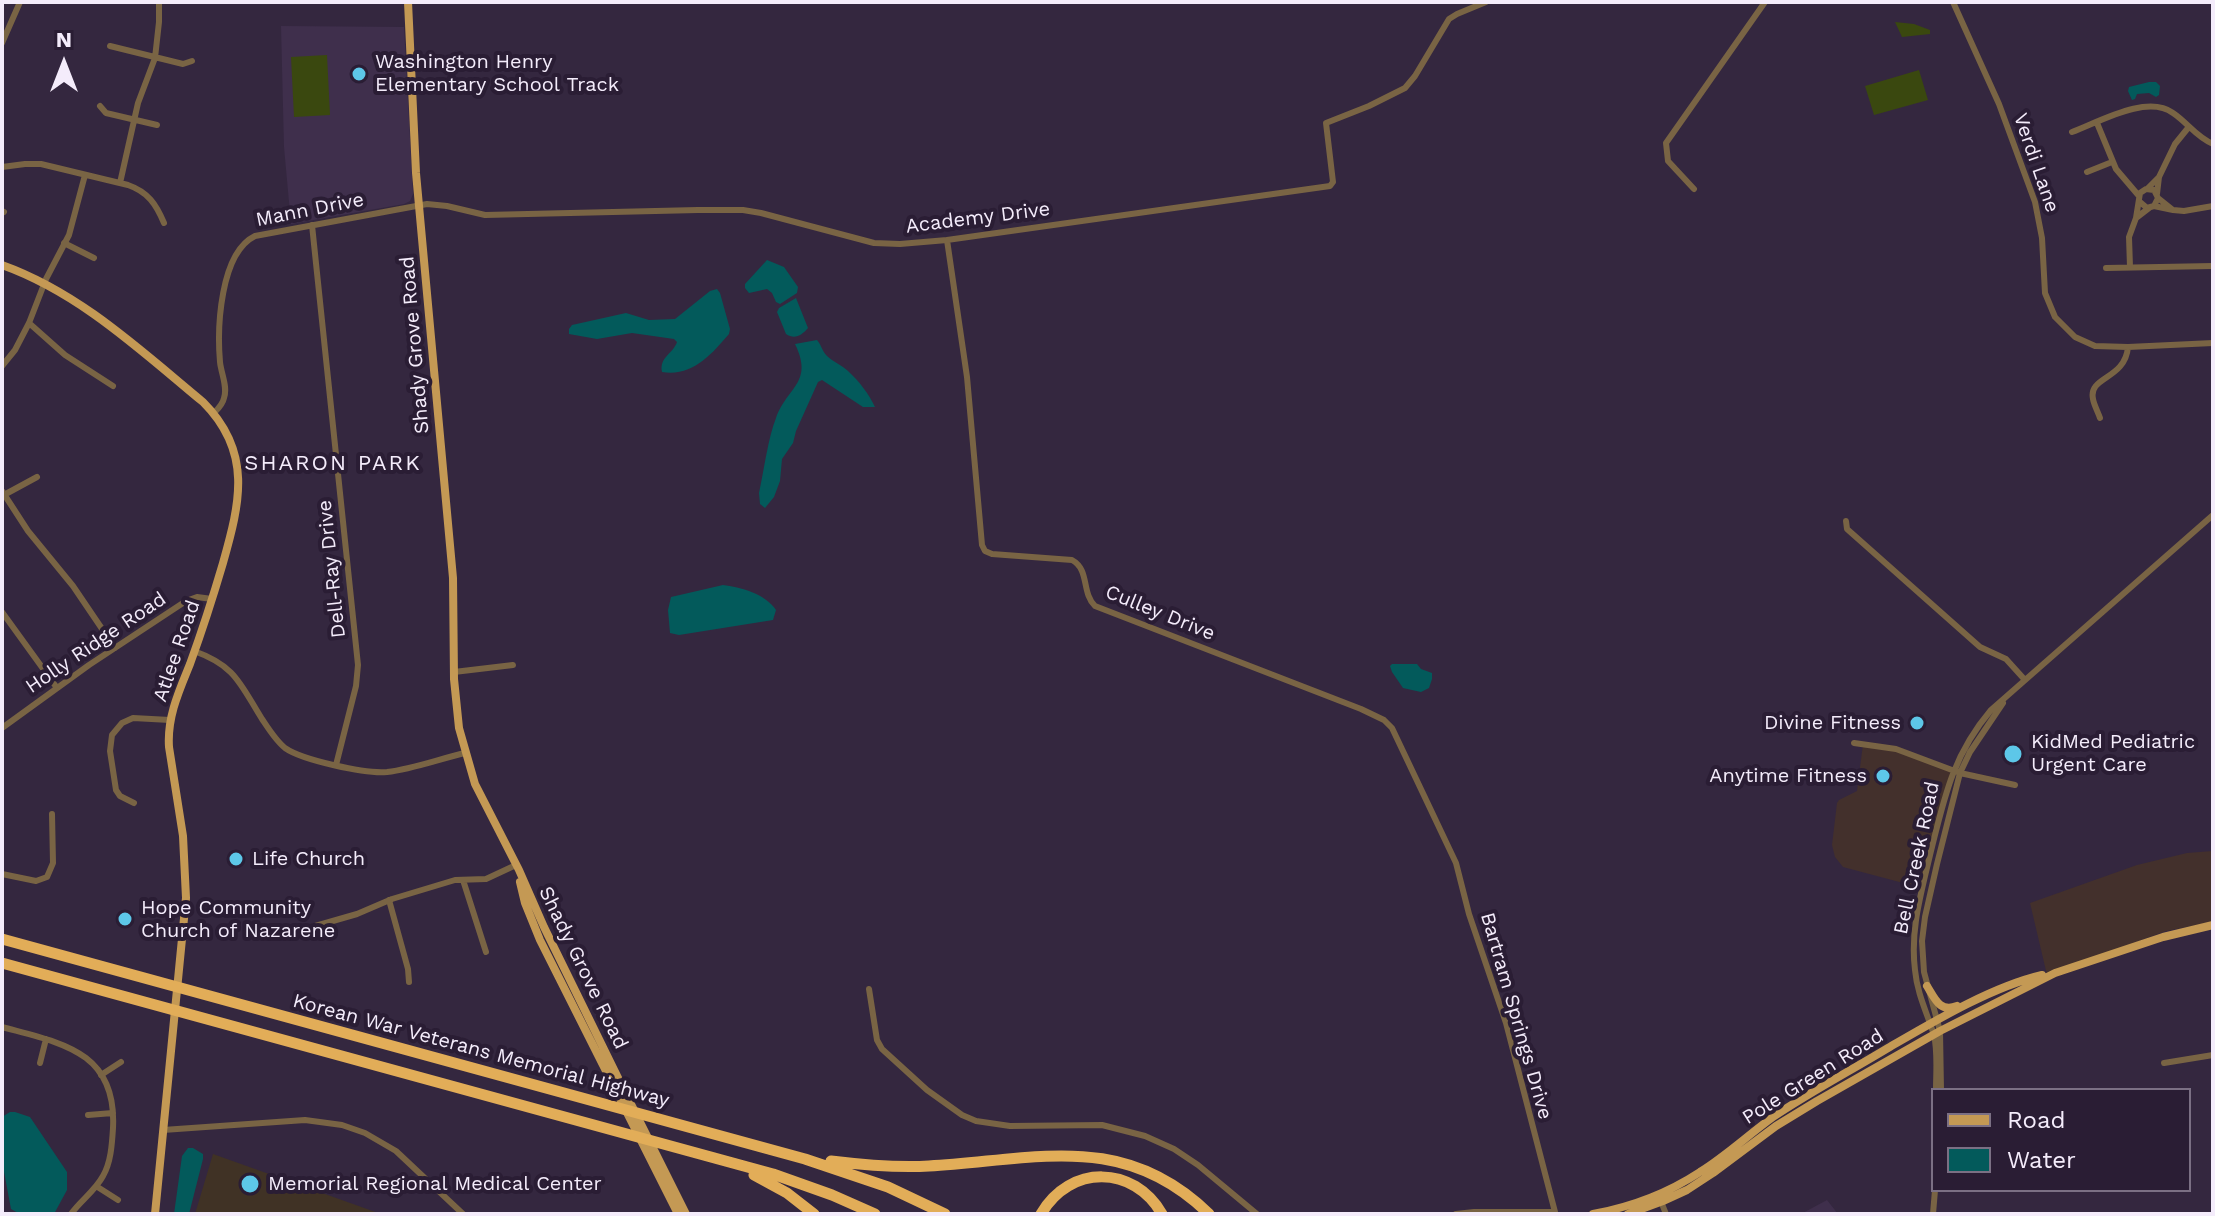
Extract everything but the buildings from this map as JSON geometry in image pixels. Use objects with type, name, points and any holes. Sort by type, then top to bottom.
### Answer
[{"type":"highway","name":"Korean War Veterans Memorial Highway","points":[[2,939],[799,1157],[888,1187],[945,1214]]},
{"type":"highway","name":"Korean War Veterans Memorial Highway","points":[[2,963],[728,1162],[812,1187],[875,1214]]},
{"type":"highway","points":[[799,1157],[896,1167],[1067,1155],[1102,1157],[1134,1165],[1158,1176],[1181,1190],[1209,1214]]},
{"type":"highway","points":[[728,1162],[775,1185],[814,1214]]},
{"type":"highway","points":[[1041,1214],[1067,1186],[1083,1179],[1102,1177],[1138,1187],[1152,1198],[1162,1214]]},
{"type":"main road","name":"Shady Grove Road","points":[[408,2],[413,136],[453,578],[457,717],[465,753],[475,784],[516,865],[530,917],[581,1012],[678,1214]]},
{"type":"main road","name":"Atlee Road","points":[[2,265],[44,283],[95,314],[203,402],[214,413],[232,445],[238,467],[240,488],[236,515],[212,599],[170,720],[169,747],[186,873],[155,1214]]},
{"type":"main road","name":"Pole Green Road","points":[[1593,1214],[1660,1198],[1791,1106],[1934,1023],[2003,989],[2163,937],[2213,925]]},
{"type":"main road","name":"Pole Green Road","points":[[1628,1214],[1705,1179],[1794,1114],[1937,1033],[2055,973]]},
{"type":"main road","points":[[1927,986],[1938,1005],[1948,1009],[2003,989]]},
{"type":"main road","name":"Shady Grove Road","points":[[617,1086],[686,1214]]},
{"type":"street","points":[[2,43],[20,2]]},
{"type":"street","points":[[120,183],[140,95],[155,58],[159,2]]},
{"type":"street","name":"Academy Drive","points":[[419,205],[447,206],[485,215],[738,210],[761,213],[874,243],[900,244],[1330,186],[1333,182],[1326,123],[1402,90],[1415,76],[1449,19],[1486,2]]},
{"type":"street","points":[[1694,189],[1668,161],[1666,143],[1765,2]]},
{"type":"street","name":"Verdi Lane","points":[[1953,2],[1999,104],[2035,202],[2042,238],[2045,293],[2052,311],[2068,332],[2103,348],[2213,343]]},
{"type":"street","points":[[110,46],[183,64],[192,61]]},
{"type":"street","points":[[2072,132],[2150,105],[2169,110],[2188,128],[2213,144]]},
{"type":"street","points":[[100,106],[106,113],[157,125]]},
{"type":"street","points":[[2097,123],[2112,162],[2119,174],[2142,194],[2143,206],[2155,202],[2184,211],[2213,206]]},
{"type":"street","points":[[2136,218],[2155,202],[2159,177],[2175,144],[2188,128]]},
{"type":"street","points":[[2087,172],[2112,162]]},
{"type":"street","points":[[2,167],[25,164],[53,167],[135,187],[156,204],[164,223]]},
{"type":"street","points":[[2,366],[15,350],[29,323],[44,283],[71,228],[85,175]]},
{"type":"street","points":[[2130,267],[2129,237],[2142,194],[2159,177]]},
{"type":"street","points":[[2142,194],[2154,190],[2155,202]]},
{"type":"street","name":"Mann Drive","points":[[214,413],[223,403],[225,395],[220,342],[225,286],[234,256],[244,242],[255,236],[419,205]]},
{"type":"street","name":"Dell-Ray Drive","points":[[312,225],[358,665],[356,686],[336,765]]},
{"type":"street","name":"Culley Drive","points":[[947,240],[967,377],[985,551],[1072,560],[1082,568],[1087,595],[1095,606],[1297,683],[1384,720],[1392,728],[1441,832]]},
{"type":"street","points":[[64,243],[94,258]]},
{"type":"street","points":[[2106,268],[2213,266]]},
{"type":"street","points":[[29,323],[53,346],[113,386]]},
{"type":"street","points":[[2100,418],[2092,391],[2097,382],[2122,367],[2128,347]]},
{"type":"street","points":[[37,477],[3,494],[28,531],[73,586],[115,648]]},
{"type":"street","name":"Bell Creek Road","points":[[1938,1088],[1937,1033],[1915,975],[1915,924],[1948,786],[1976,728],[1991,710],[2213,515]]},
{"type":"street","points":[[1846,521],[1847,529],[1931,605],[1980,647],[2006,659],[2025,680]]},
{"type":"street","name":"Holly Ridge Road","points":[[2,728],[186,601],[197,597],[212,599]]},
{"type":"street","points":[[2,612],[57,688]]},
{"type":"street","points":[[194,651],[217,660],[230,670],[284,747],[297,754],[367,772],[386,772],[465,753]]},
{"type":"street","points":[[454,672],[513,665]]},
{"type":"street","points":[[134,803],[120,796],[116,790],[111,764],[112,735],[117,727],[133,718],[170,720]]},
{"type":"street","points":[[1854,743],[1885,746],[1956,772],[2015,785]]},
{"type":"street","name":"Bell Creek Road","points":[[1934,1023],[1922,949],[1925,917],[1956,772]]},
{"type":"street","points":[[2,874],[36,881],[49,874],[53,859],[52,814]]},
{"type":"street","name":"Bartram Springs Drive","points":[[1441,832],[1456,863],[1469,914],[1500,1002],[1555,1212],[1456,1214]]},
{"type":"street","points":[[284,935],[357,914],[389,900],[463,880],[486,879],[516,865]]},
{"type":"street","points":[[463,880],[486,952]]},
{"type":"street","points":[[389,900],[409,982]]},
{"type":"street","points":[[869,989],[877,1040],[882,1049],[927,1090],[962,1115],[986,1123],[1010,1126],[1088,1124],[1134,1132],[1163,1143],[1189,1158],[1257,1214]]},
{"type":"street","points":[[2,1027],[46,1039],[80,1053],[93,1064],[108,1089],[113,1113],[109,1161],[96,1186],[71,1214]]},
{"type":"street","points":[[40,1063],[46,1039]]},
{"type":"street","points":[[2164,1063],[2213,1055]]},
{"type":"street","points":[[101,1075],[121,1062]]},
{"type":"street","points":[[88,1115],[113,1113]]},
{"type":"street","points":[[163,1130],[305,1120],[342,1125],[365,1133],[396,1151],[463,1214]]},
{"type":"street","points":[[96,1186],[118,1200]]},
{"type":"street","points":[[1933,1214],[1935,1192]]},
{"type":"street","points":[[1660,1198],[1666,1214]]},
{"type":"shaded area","points":[[1895,22],[1914,24],[1930,30],[1930,34],[1902,37]]},
{"type":"shaded area","points":[[281,26],[404,27],[413,194],[410,201],[291,224],[284,147]]},
{"type":"shaded area","points":[[327,55],[330,115],[294,117],[291,57]]},
{"type":"shaded area","points":[[1919,70],[1928,100],[1874,115],[1865,86]]},
{"type":"shaded area","points":[[1863,744],[1884,746],[1953,771],[1922,888],[1843,867],[1835,857],[1832,845],[1837,803],[1857,791]]},
{"type":"shaded area","points":[[2213,851],[2213,922],[2166,931],[2047,975],[2030,903],[2137,865],[2187,853]]},
{"type":"shaded area","name":"Memorial Regional Medical Center","points":[[213,1154],[381,1214],[195,1214]]},
{"type":"shaded area","points":[[1827,1200],[1838,1214],[1801,1214]]},
{"type":"water","points":[[2149,82],[2160,86],[2159,95],[2137,94],[2132,100],[2129,87]]},
{"type":"water","points":[[767,260],[784,267],[798,287],[797,293],[780,304],[767,289],[749,293],[745,288],[745,284]]},
{"type":"water","points":[[717,289],[729,334],[708,357],[683,371],[662,372],[664,359],[677,342],[674,339],[632,333],[597,339],[569,334],[572,325],[626,313],[649,320],[675,319],[710,291]]},
{"type":"water","points":[[796,298],[808,328],[801,335],[792,337],[786,334],[777,312]]},
{"type":"water","points":[[817,340],[827,356],[860,383],[875,407],[863,407],[822,380],[818,382],[793,443],[782,459],[780,481],[774,497],[765,508],[760,504],[759,493],[771,435],[776,418],[797,384],[802,368],[795,344]]},
{"type":"water","points":[[723,585],[745,590],[772,604],[776,610],[773,620],[679,635],[670,633],[668,610],[671,597]]},
{"type":"water","points":[[1392,664],[1417,664],[1432,673],[1429,688],[1421,692],[1403,688],[1392,672]]},
{"type":"water","points":[[10,1112],[30,1117],[67,1172],[67,1190],[54,1214],[20,1214],[11,1209],[2,1161],[2,1117]]},
{"type":"water","points":[[188,1148],[203,1154],[203,1159],[189,1214],[174,1214],[182,1156]]},
{"type":"place","name":"Washington Henry Elementary School Track","points":[[359,74]]},
{"type":"place","name":"Divine Fitness","points":[[1917,723]]},
{"type":"place","name":"KidMed Pediatric Urgent Care","points":[[2013,754]]},
{"type":"place","name":"Anytime Fitness","points":[[1883,776]]},
{"type":"place","name":"Life Church","points":[[236,859]]},
{"type":"place","name":"Hope Community Church of Nazarene","points":[[125,919]]},
{"type":"place","name":"Memorial Regional Medical Center","points":[[250,1184]]},
{"type":"district","name":"SHARON PARK","points":[[333,464]]}]
